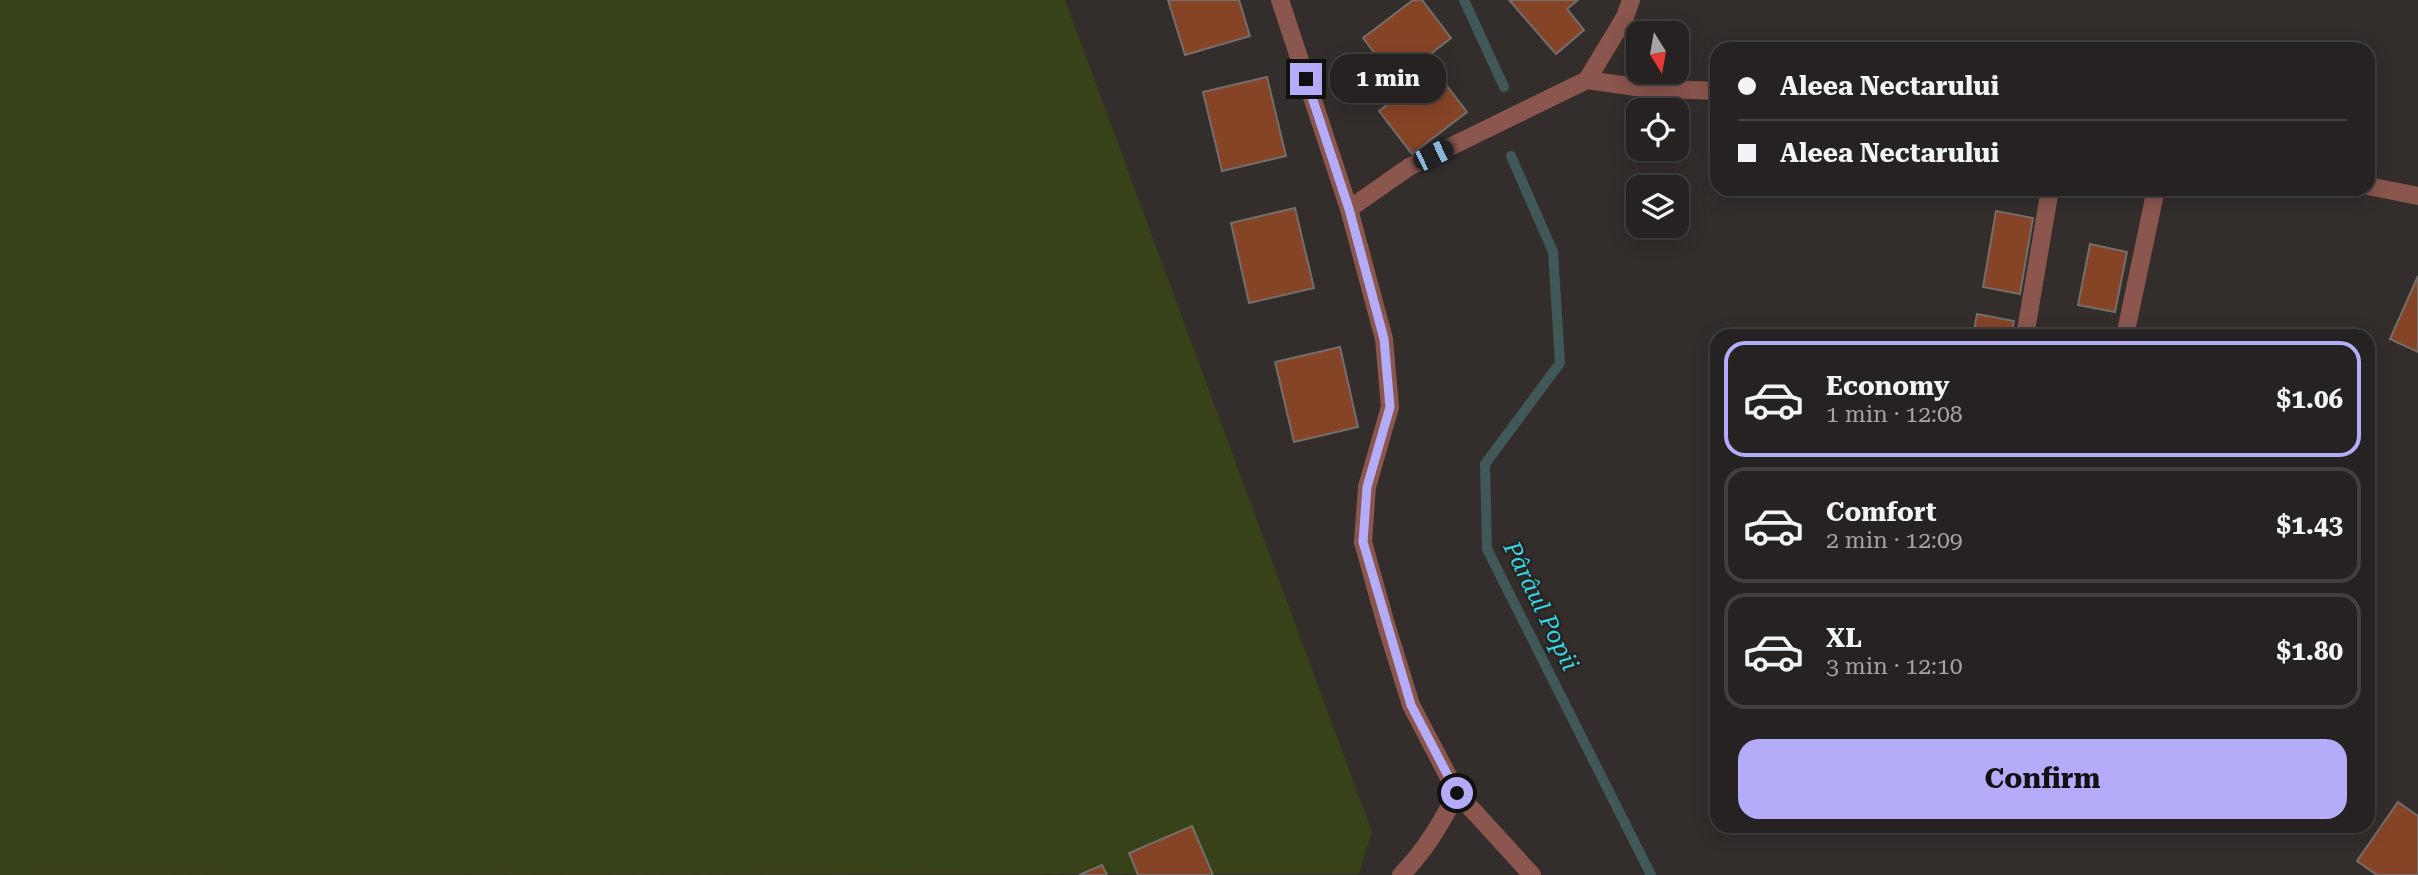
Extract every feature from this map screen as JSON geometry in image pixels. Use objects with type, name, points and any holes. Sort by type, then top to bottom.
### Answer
[{"type":"street","points":[[1280,0],[1349,209],[1384,339],[1390,407],[1367,487],[1363,542],[1411,705],[1457,793],[1532,875]]},
{"type":"street","points":[[1349,209],[1409,167],[1587,80],[1625,17],[1631,0]]},
{"type":"street","points":[[1587,80],[1643,88],[1710,90]]},
{"type":"street","points":[[2375,187],[2418,196]]},
{"type":"street","points":[[2026,329],[2049,196]]},
{"type":"street","points":[[2126,329],[2155,196]]},
{"type":"street","points":[[1401,875],[1438,830],[1457,793]]},
{"type":"green space","points":[[0,0],[1065,0],[1372,832],[1359,874],[0,875]]},
{"type":"building","points":[[1168,0],[1239,0],[1250,36],[1185,55]]},
{"type":"building","points":[[1413,0],[1422,0],[1451,38],[1396,81],[1363,38]]},
{"type":"building","points":[[1509,0],[1578,0],[1567,9],[1584,30],[1556,54]]},
{"type":"building","points":[[1434,69],[1467,112],[1412,154],[1379,111]]},
{"type":"building","points":[[1267,77],[1286,156],[1222,171],[1203,92]]},
{"type":"building","points":[[1295,208],[1314,288],[1249,303],[1231,223]]},
{"type":"building","points":[[1996,211],[2033,218],[2020,294],[1983,287]]},
{"type":"building","points":[[2090,244],[2127,252],[2115,312],[2078,305]]},
{"type":"building","points":[[2418,276],[2418,352],[2390,339]]},
{"type":"building","points":[[1977,314],[2014,321],[2012,329],[1974,329]]},
{"type":"building","points":[[1340,347],[1358,427],[1294,442],[1275,362]]},
{"type":"building","points":[[2398,802],[2418,816],[2418,875],[2377,875],[2357,861]]},
{"type":"building","points":[[1192,826],[1213,875],[1138,875],[1129,853]]},
{"type":"building","points":[[1102,865],[1107,875],[1079,875]]},
{"type":"waterway","name":"Pârâul Popii","points":[[1464,0],[1504,87]]},
{"type":"waterway","name":"Pârâul Popii","points":[[1511,156],[1553,252],[1560,363],[1485,464],[1487,549],[1651,875]]},
{"type":"route","points":[[1306,79],[1349,209],[1384,339],[1390,407],[1367,487],[1363,542],[1411,705],[1457,793]]}]
